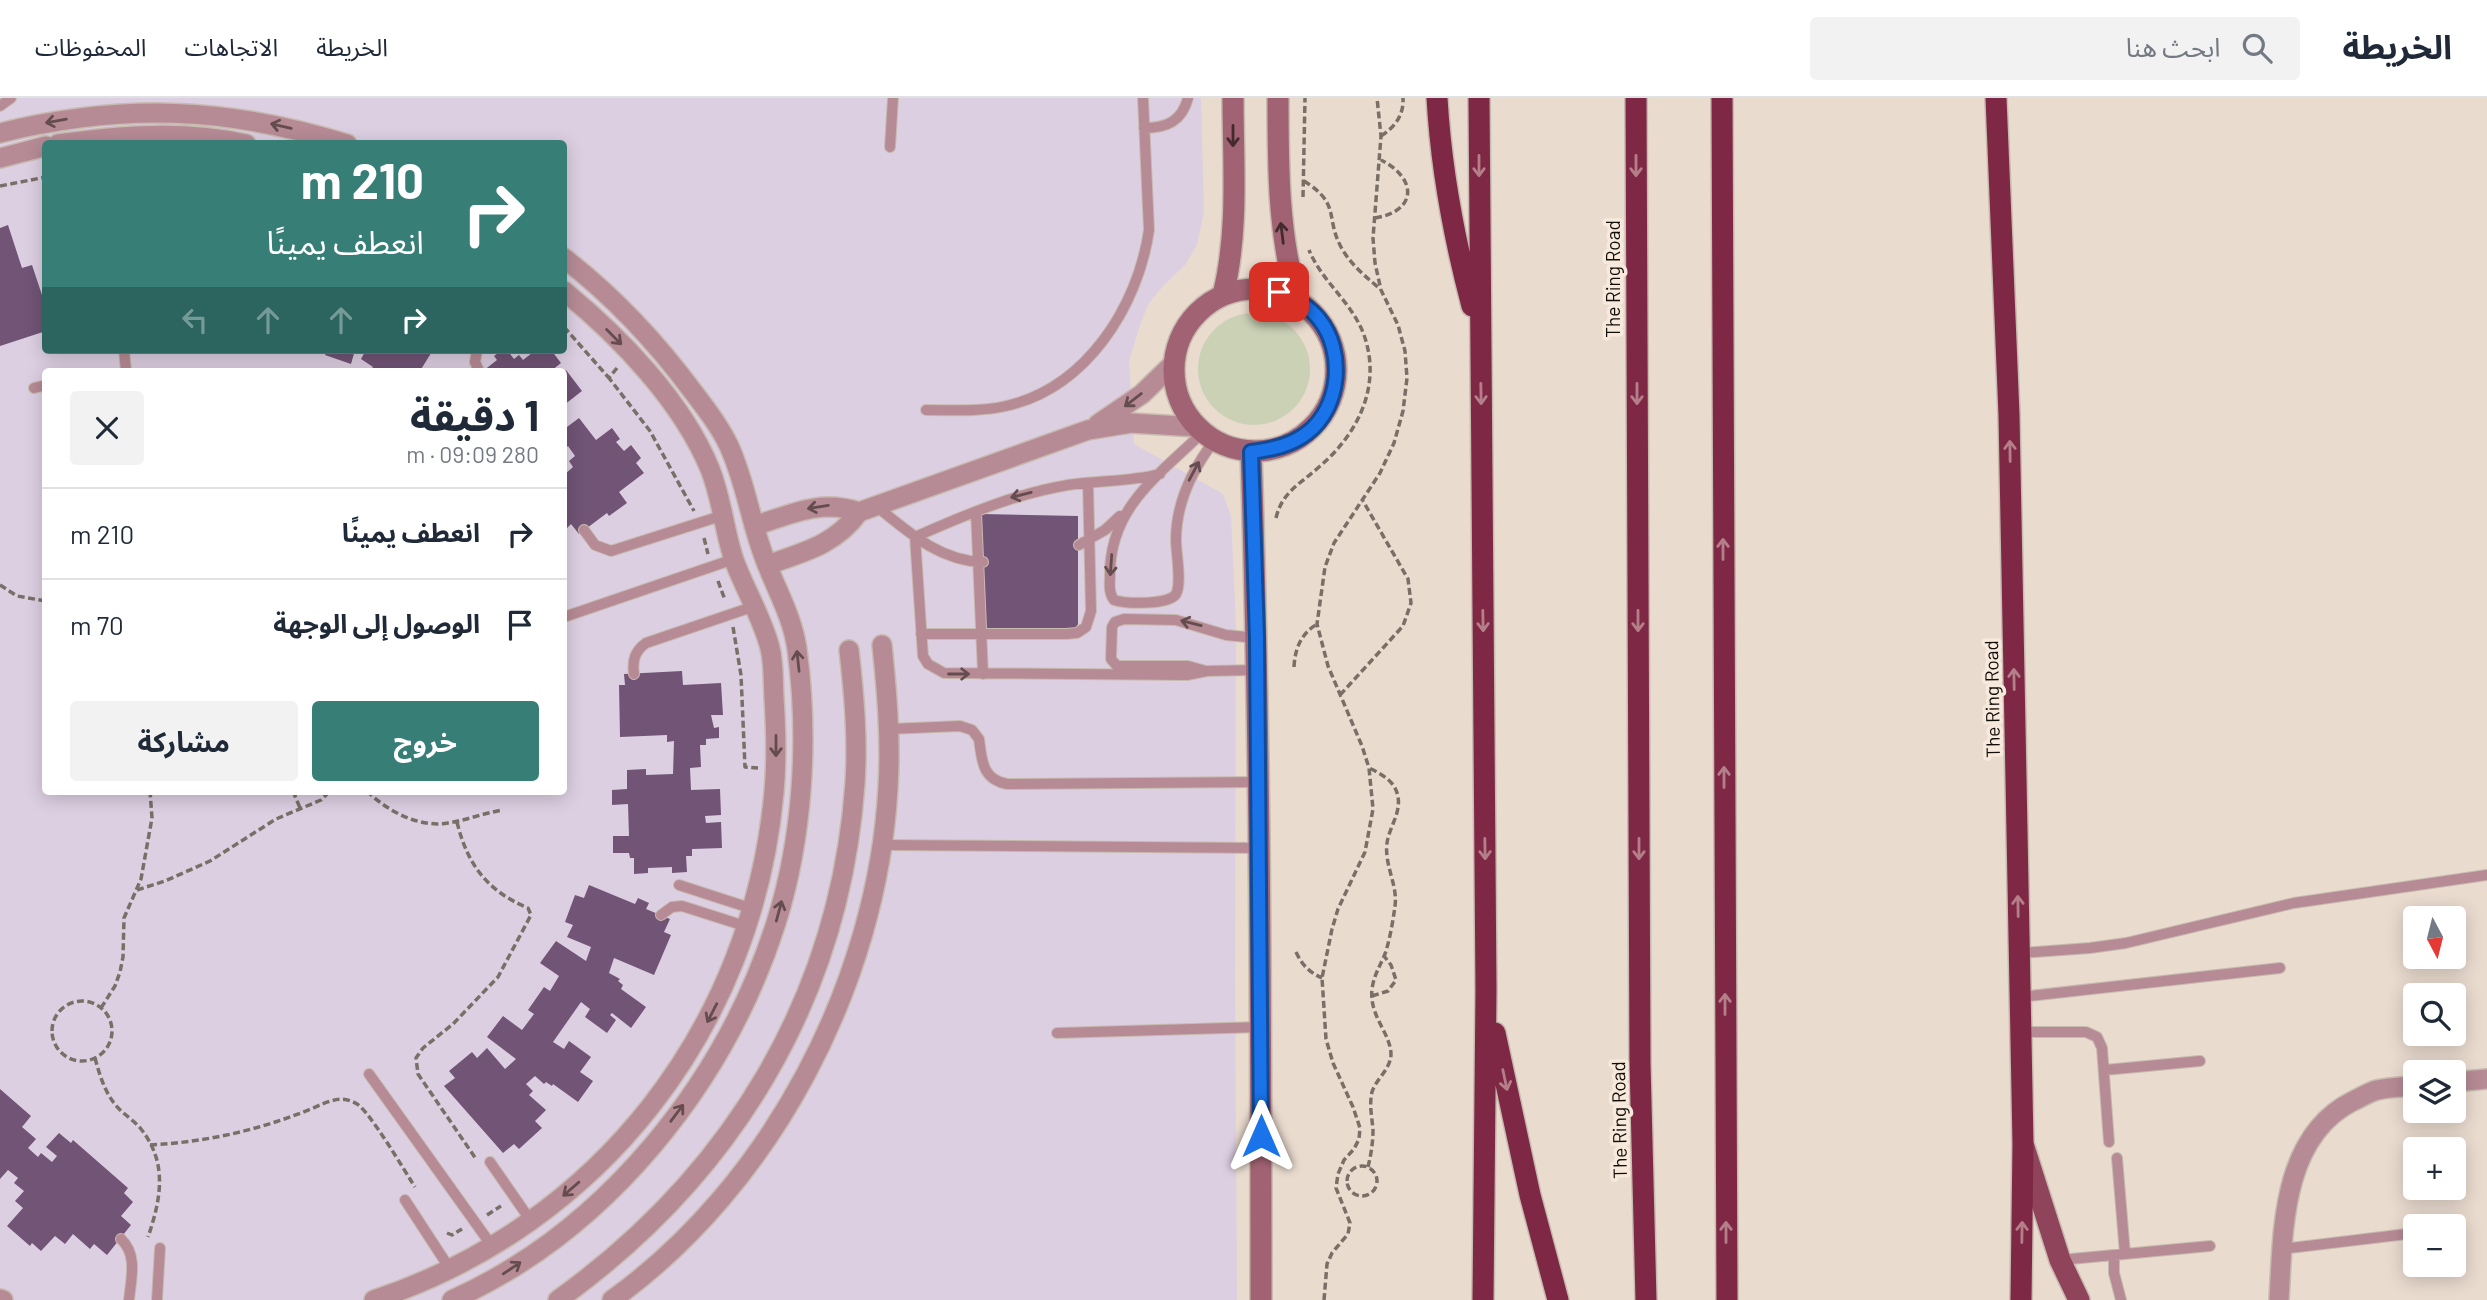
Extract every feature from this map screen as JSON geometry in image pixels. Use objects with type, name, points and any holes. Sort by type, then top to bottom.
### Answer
[{"type":"highway","points":[[1437,98],[1446,184],[1455,234],[1480,334]]},
{"type":"highway","points":[[1479,98],[1486,990],[1481,1294]]},
{"type":"highway","name":"The Ring Road","points":[[1636,98],[1640,1063],[1646,1300]]},
{"type":"highway","points":[[1723,98],[1727,1300]]},
{"type":"highway","name":"The Ring Road","points":[[1996,98],[2009,415],[2023,1144],[2021,1300]]},
{"type":"highway","points":[[1486,990],[1524,1168],[1558,1300]]},
{"type":"main road","points":[[2023,1144],[2060,1260],[2079,1300]]},
{"type":"street","points":[[1223,295],[1233,221],[1233,98]]},
{"type":"street","points":[[1278,98],[1278,175],[1283,242],[1297,299]]},
{"type":"street","points":[[0,133],[98,106],[243,119],[278,125],[332,140]]},
{"type":"street","points":[[243,119],[243,140]]},
{"type":"street","points":[[108,140],[178,140]]},
{"type":"street","points":[[0,158],[42,147]]},
{"type":"street","points":[[452,1300],[487,1284],[529,1256],[571,1226],[610,1192],[639,1161],[706,1073],[733,1025],[775,924],[792,850],[801,769],[801,701],[796,646],[782,595],[767,565],[740,474],[728,444],[714,419],[650,338],[567,261]]},
{"type":"street","points":[[767,565],[831,540],[867,509],[1088,430],[1131,423],[1204,433],[1232,448],[1251,452],[1282,447],[1309,432],[1328,408],[1337,378],[1334,347],[1320,320],[1297,299],[1260,288],[1241,289],[1204,306],[1188,322],[1178,342],[1173,364],[1175,387],[1183,408],[1204,433]]},
{"type":"street","points":[[587,310],[602,291]]},
{"type":"street","points":[[379,1299],[450,1269],[493,1247],[531,1221],[619,1145],[670,1082],[712,1013],[730,976],[751,918],[771,824],[776,768],[770,649],[734,559],[709,468],[685,424],[630,353],[567,293]]},
{"type":"street","points":[[1088,430],[1125,407],[1173,364]]},
{"type":"street","points":[[1251,452],[1257,638],[1261,1300]]},
{"type":"street","points":[[754,526],[813,507],[829,505],[867,509]]},
{"type":"street","points":[[612,1300],[660,1262],[695,1229],[751,1161],[819,1049],[852,968],[865,926],[882,845],[888,788],[889,729],[882,645]]},
{"type":"street","points":[[558,1300],[624,1250],[682,1192],[755,1095],[793,1025],[823,951],[835,909],[851,824],[856,737],[849,650]]},
{"type":"street","points":[[774,701],[801,701]]},
{"type":"street","points":[[730,976],[751,986]]},
{"type":"street","points":[[2466,1081],[2487,1079]]},
{"type":"street","points":[[2279,1300],[2285,1213],[2294,1176],[2310,1138],[2339,1108],[2375,1090],[2403,1087]]},
{"type":"street","points":[[592,1171],[610,1192]]},
{"type":"lane","points":[[0,106],[11,98]]},
{"type":"lane","points":[[890,147],[893,98]]},
{"type":"lane","points":[[926,410],[988,409],[1026,400],[1062,382],[1094,354],[1129,298],[1146,250],[1149,230],[1143,98]]},
{"type":"lane","points":[[1144,128],[1163,127],[1177,120],[1188,98]]},
{"type":"lane","points":[[34,388],[42,387]]},
{"type":"lane","points":[[1204,433],[1184,493],[1177,526],[1178,590],[1166,601],[1118,601],[1111,597],[1110,560],[1113,543],[1126,511],[1135,498],[1204,433]]},
{"type":"lane","points":[[915,537],[995,503],[1028,494],[1160,474]]},
{"type":"lane","points":[[921,635],[1066,634],[1077,633],[1086,627],[1091,611],[1088,483]]},
{"type":"lane","points":[[867,509],[955,558],[980,562]]},
{"type":"lane","points":[[1079,545],[1105,530],[1126,511]]},
{"type":"lane","points":[[976,512],[983,674]]},
{"type":"lane","points":[[584,530],[595,545],[611,551],[724,515]]},
{"type":"lane","points":[[915,537],[923,656],[935,670],[944,673],[983,674],[1187,675],[1207,671],[1257,670]]},
{"type":"lane","points":[[567,616],[734,559]]},
{"type":"lane","points":[[634,674],[634,659],[646,643],[755,606]]},
{"type":"lane","points":[[1207,671],[1188,666],[1117,666],[1111,659],[1112,627],[1115,622],[1124,618],[1176,620],[1226,635],[1257,638]]},
{"type":"lane","points":[[889,729],[960,726],[968,728],[979,739],[980,760],[988,774],[1007,784],[1258,782]]},
{"type":"lane","points":[[882,845],[1259,848]]},
{"type":"lane","points":[[2019,953],[2126,943],[2294,903],[2487,875]]},
{"type":"lane","points":[[679,886],[751,918]]},
{"type":"lane","points":[[661,915],[672,906],[682,906],[751,918]]},
{"type":"lane","points":[[2020,997],[2280,968]]},
{"type":"lane","points":[[1057,1033],[1261,1027]]},
{"type":"lane","points":[[2021,1032],[2086,1032],[2101,1042],[2109,1142]]},
{"type":"lane","points":[[2105,1070],[2200,1061]]},
{"type":"lane","points":[[369,1074],[493,1247]]},
{"type":"lane","points":[[2117,1158],[2119,1255],[2114,1273],[2121,1300]]},
{"type":"lane","points":[[485,1163],[531,1221]]},
{"type":"lane","points":[[405,1200],[450,1269]]},
{"type":"lane","points":[[2282,1250],[2403,1235]]},
{"type":"lane","points":[[121,1239],[127,1244],[132,1257],[129,1300]]},
{"type":"lane","points":[[2060,1260],[2210,1246]]},
{"type":"lane","points":[[157,1300],[160,1248]]},
{"type":"path","points":[[1302,208],[1305,181],[1305,98]]},
{"type":"path","points":[[1324,1300],[1327,1264],[1332,1253],[1348,1234],[1350,1223],[1336,1188],[1338,1174],[1359,1139],[1360,1128],[1326,1039],[1322,978],[1335,919],[1365,852],[1373,808],[1369,768],[1358,736],[1339,696],[1317,624],[1325,567],[1346,521],[1363,501],[1394,443],[1403,411],[1407,378],[1405,351],[1398,325],[1381,290],[1375,263],[1373,238],[1381,160],[1377,98]]},
{"type":"path","points":[[1381,136],[1398,120],[1404,106],[1403,98]]},
{"type":"path","points":[[1376,218],[1397,210],[1408,195],[1408,186],[1401,173],[1381,160]]},
{"type":"path","points":[[1278,175],[1305,181],[1322,193],[1330,208],[1340,246],[1348,258],[1381,290]]},
{"type":"path","points":[[0,186],[42,178]]},
{"type":"path","points":[[1274,527],[1280,505],[1291,488],[1319,467],[1346,441],[1357,425],[1369,390],[1369,353],[1364,334],[1350,309],[1317,268],[1307,242]]},
{"type":"path","points":[[567,330],[609,377]]},
{"type":"path","points":[[1339,696],[1403,626],[1410,603],[1408,579],[1363,501]]},
{"type":"path","points":[[0,585],[17,596],[42,599]]},
{"type":"path","points":[[1294,667],[1297,646],[1302,637],[1317,624]]},
{"type":"path","points":[[1368,1167],[1373,1142],[1370,1103],[1373,1090],[1387,1068],[1391,1055],[1389,1042],[1377,1020],[1372,996],[1375,975],[1384,956],[1395,905],[1395,892],[1388,871],[1387,845],[1399,798],[1396,788],[1389,780],[1369,768]]},
{"type":"path","points":[[101,1007],[115,986],[120,972],[124,918],[137,890],[152,818],[150,795]]},
{"type":"path","points":[[295,795],[300,808]]},
{"type":"path","points":[[137,890],[192,870],[276,819],[321,800],[326,795]]},
{"type":"path","points":[[372,795],[386,807],[412,819],[439,824],[503,810]]},
{"type":"path","points":[[457,821],[469,856],[485,880],[503,896],[528,908],[531,915],[498,977],[477,1002],[423,1048],[416,1058],[418,1074],[485,1163]]},
{"type":"path","points":[[1296,952],[1301,963],[1310,972],[1322,978]]},
{"type":"path","points":[[1372,996],[1388,991],[1396,980],[1394,970],[1384,956]]},
{"type":"path","points":[[85,1001],[101,1007],[107,1014],[112,1030],[108,1047],[95,1058],[77,1060],[68,1057],[55,1045],[52,1027],[60,1010],[67,1005],[85,1001]]},
{"type":"path","points":[[95,1058],[113,1102],[141,1129],[160,1171],[158,1209],[146,1244]]},
{"type":"path","points":[[150,1145],[228,1136],[286,1119],[333,1099],[347,1100],[363,1108],[415,1186]]},
{"type":"path","points":[[1356,1167],[1368,1167],[1377,1176],[1375,1188],[1365,1196],[1353,1193],[1347,1182],[1348,1176],[1356,1167]]},
{"type":"path","points":[[445,1232],[452,1235],[504,1202]]},
{"type":"shaded area","points":[[0,98],[1201,98],[1204,212],[1197,245],[1185,265],[1149,303],[1129,361],[1134,444],[1223,494],[1231,516],[1236,625],[1237,1300],[0,1300]]},
{"type":"green space","points":[[1254,313],[1276,317],[1294,329],[1306,347],[1310,369],[1306,391],[1294,409],[1276,421],[1254,425],[1232,421],[1214,409],[1202,391],[1198,369],[1202,347],[1214,329],[1232,317]]},
{"type":"building","points":[[8,225],[22,268],[32,265],[42,295],[42,332],[0,346],[0,228]]},
{"type":"building","points":[[325,354],[354,354],[351,364]]},
{"type":"building","points":[[364,354],[431,354],[422,368],[372,368],[361,359]]},
{"type":"building","points":[[510,354],[514,359],[519,355],[523,360],[531,354],[554,354],[561,363],[555,368],[487,368],[497,360],[494,356]]},
{"type":"building","points":[[567,371],[582,391],[567,403]]},
{"type":"building","points":[[579,418],[596,440],[612,428],[620,439],[616,442],[624,451],[631,445],[641,458],[636,463],[644,473],[619,492],[627,503],[609,516],[607,513],[579,534],[571,524],[567,528],[567,472],[573,467],[569,461],[575,456],[567,447],[567,427]]},
{"type":"building","points":[[981,514],[1078,516],[1076,628],[986,630]]},
{"type":"building","points":[[682,671],[683,685],[721,683],[723,715],[711,715],[714,728],[719,727],[719,738],[706,739],[706,745],[700,745],[701,767],[690,768],[691,790],[720,789],[721,815],[705,816],[706,823],[721,822],[722,848],[692,849],[692,856],[686,856],[687,872],[672,873],[672,867],[648,868],[648,873],[634,874],[634,858],[630,858],[629,853],[613,853],[613,836],[629,836],[628,804],[612,805],[612,790],[627,789],[627,770],[646,769],[646,775],[673,774],[674,741],[667,742],[667,735],[620,737],[619,685],[625,685],[624,674]]},
{"type":"building","points":[[589,885],[635,904],[638,898],[649,903],[646,909],[670,919],[664,932],[671,935],[654,975],[614,958],[609,973],[620,979],[618,981],[623,985],[621,989],[646,1007],[631,1028],[612,1013],[610,1015],[616,1020],[607,1033],[585,1017],[590,1009],[581,1002],[553,1042],[564,1049],[569,1041],[591,1057],[580,1072],[593,1081],[578,1102],[553,1084],[544,1084],[535,1076],[526,1084],[533,1091],[529,1095],[546,1110],[535,1121],[542,1128],[519,1149],[514,1144],[503,1153],[444,1086],[455,1078],[449,1071],[472,1052],[477,1058],[487,1048],[505,1069],[516,1059],[487,1037],[503,1016],[522,1030],[534,1014],[528,1010],[544,987],[550,991],[559,976],[540,963],[556,941],[586,961],[591,947],[567,937],[573,925],[565,922],[575,895],[584,898]]},
{"type":"building","points":[[0,1089],[31,1116],[22,1127],[36,1139],[28,1148],[38,1157],[41,1153],[52,1162],[57,1156],[46,1147],[59,1133],[71,1143],[73,1140],[128,1188],[124,1193],[133,1202],[121,1216],[131,1225],[107,1255],[94,1244],[90,1249],[73,1234],[65,1244],[55,1236],[41,1251],[32,1243],[30,1246],[7,1226],[23,1208],[15,1201],[24,1191],[14,1183],[18,1178],[8,1170],[0,1179]]},
{"type":"route","points":[[1261,1136],[1257,638],[1251,452],[1282,447],[1309,432],[1328,408],[1337,378],[1334,347],[1320,320],[1297,299],[1279,292]]}]
